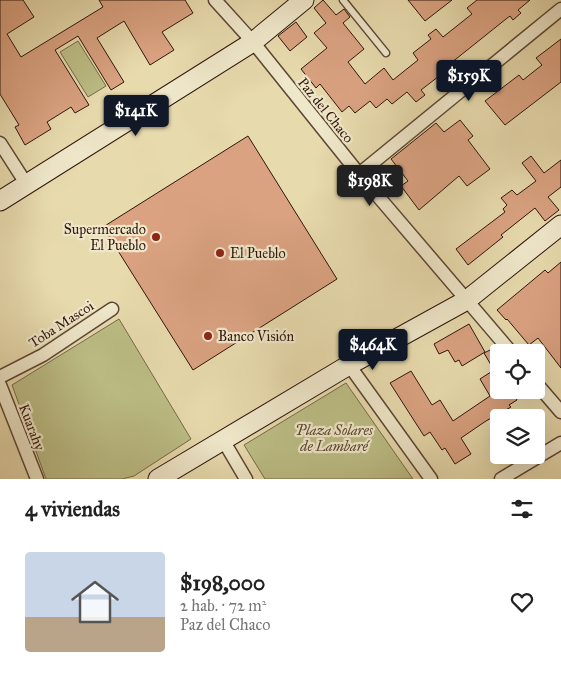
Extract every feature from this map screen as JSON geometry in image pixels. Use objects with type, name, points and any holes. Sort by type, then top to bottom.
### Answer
[{"type":"main road","points":[[0,201],[27,186],[253,42],[304,0]]},
{"type":"main road","points":[[158,479],[349,365],[467,300],[561,225]]},
{"type":"street","name":"Paz del Chaco","points":[[215,0],[253,42],[359,174],[504,344]]},
{"type":"street","points":[[359,174],[561,9]]},
{"type":"street","points":[[0,143],[27,186]]},
{"type":"street","name":"Toba Mascoi","points":[[0,377],[43,356],[112,309]]},
{"type":"street","points":[[349,365],[431,479]]},
{"type":"street","name":"Kuarahy","points":[[0,385],[36,479]]},
{"type":"street","points":[[545,393],[561,412]]},
{"type":"street","points":[[222,440],[246,479]]},
{"type":"street","points":[[501,479],[561,443]]},
{"type":"lane","points":[[343,0],[386,53]]},
{"type":"green space","points":[[78,41],[106,86],[88,97],[60,52]]},
{"type":"green space","points":[[119,319],[191,439],[134,476],[122,479],[46,479],[12,385]]},
{"type":"green space","name":"Plaza Solares de Lambaré","points":[[346,383],[413,479],[265,479],[244,445]]},
{"type":"building","points":[[0,0],[23,0],[34,17],[7,34],[21,57],[103,7],[99,0],[185,0],[193,13],[162,32],[174,50],[150,65],[124,21],[97,38],[124,82],[111,90],[78,36],[55,50],[89,105],[75,113],[71,107],[47,122],[51,129],[25,145],[15,127],[19,125],[0,94]]},
{"type":"building","points":[[323,0],[336,15],[344,9],[350,17],[343,23],[364,49],[348,62],[365,84],[384,68],[393,80],[418,60],[413,53],[431,39],[428,35],[436,29],[443,37],[472,14],[467,8],[477,0],[530,0],[518,10],[521,13],[513,20],[510,16],[441,71],[443,73],[421,90],[425,95],[416,102],[407,92],[392,104],[387,99],[376,108],[370,101],[355,113],[349,106],[342,112],[320,84],[316,88],[301,69],[327,48],[314,33],[326,23],[314,8]]},
{"type":"building","points":[[408,0],[452,0],[425,21]]},
{"type":"building","points":[[296,22],[307,37],[290,51],[278,36]]},
{"type":"building","points":[[561,39],[561,82],[505,125],[485,101],[519,75],[523,80],[542,65],[536,58]]},
{"type":"building","points":[[460,120],[473,136],[468,140],[490,169],[467,186],[459,176],[419,210],[401,186],[408,181],[391,159],[436,123],[444,132]]},
{"type":"building","name":"El Pueblo","points":[[248,136],[337,279],[193,370],[103,227]]},
{"type":"building","points":[[531,156],[544,173],[561,160],[561,187],[548,197],[559,210],[545,221],[535,208],[468,265],[456,249],[505,212],[503,209],[507,205],[501,198],[512,190],[517,195],[536,181],[522,163]]},
{"type":"building","points":[[561,262],[561,368],[545,347],[545,344],[543,344],[538,338],[528,344],[497,310],[545,270],[548,273]]},
{"type":"building","points":[[469,324],[485,352],[462,366],[459,360],[455,362],[448,350],[439,354],[434,344]]},
{"type":"building","points":[[490,350],[490,363],[484,353]]},
{"type":"building","points":[[411,371],[432,405],[440,400],[453,421],[490,396],[490,399],[517,400],[509,405],[511,407],[507,409],[490,409],[490,419],[461,438],[471,454],[455,464],[445,448],[442,450],[430,432],[424,436],[390,383]]},
{"type":"building","points":[[490,373],[490,396],[480,379]]},
{"type":"place","name":"Supermercado El Pueblo","points":[[156,237]]},
{"type":"place","name":"El Pueblo","points":[[220,253]]},
{"type":"place","name":"Banco Visión","points":[[208,336]]}]
